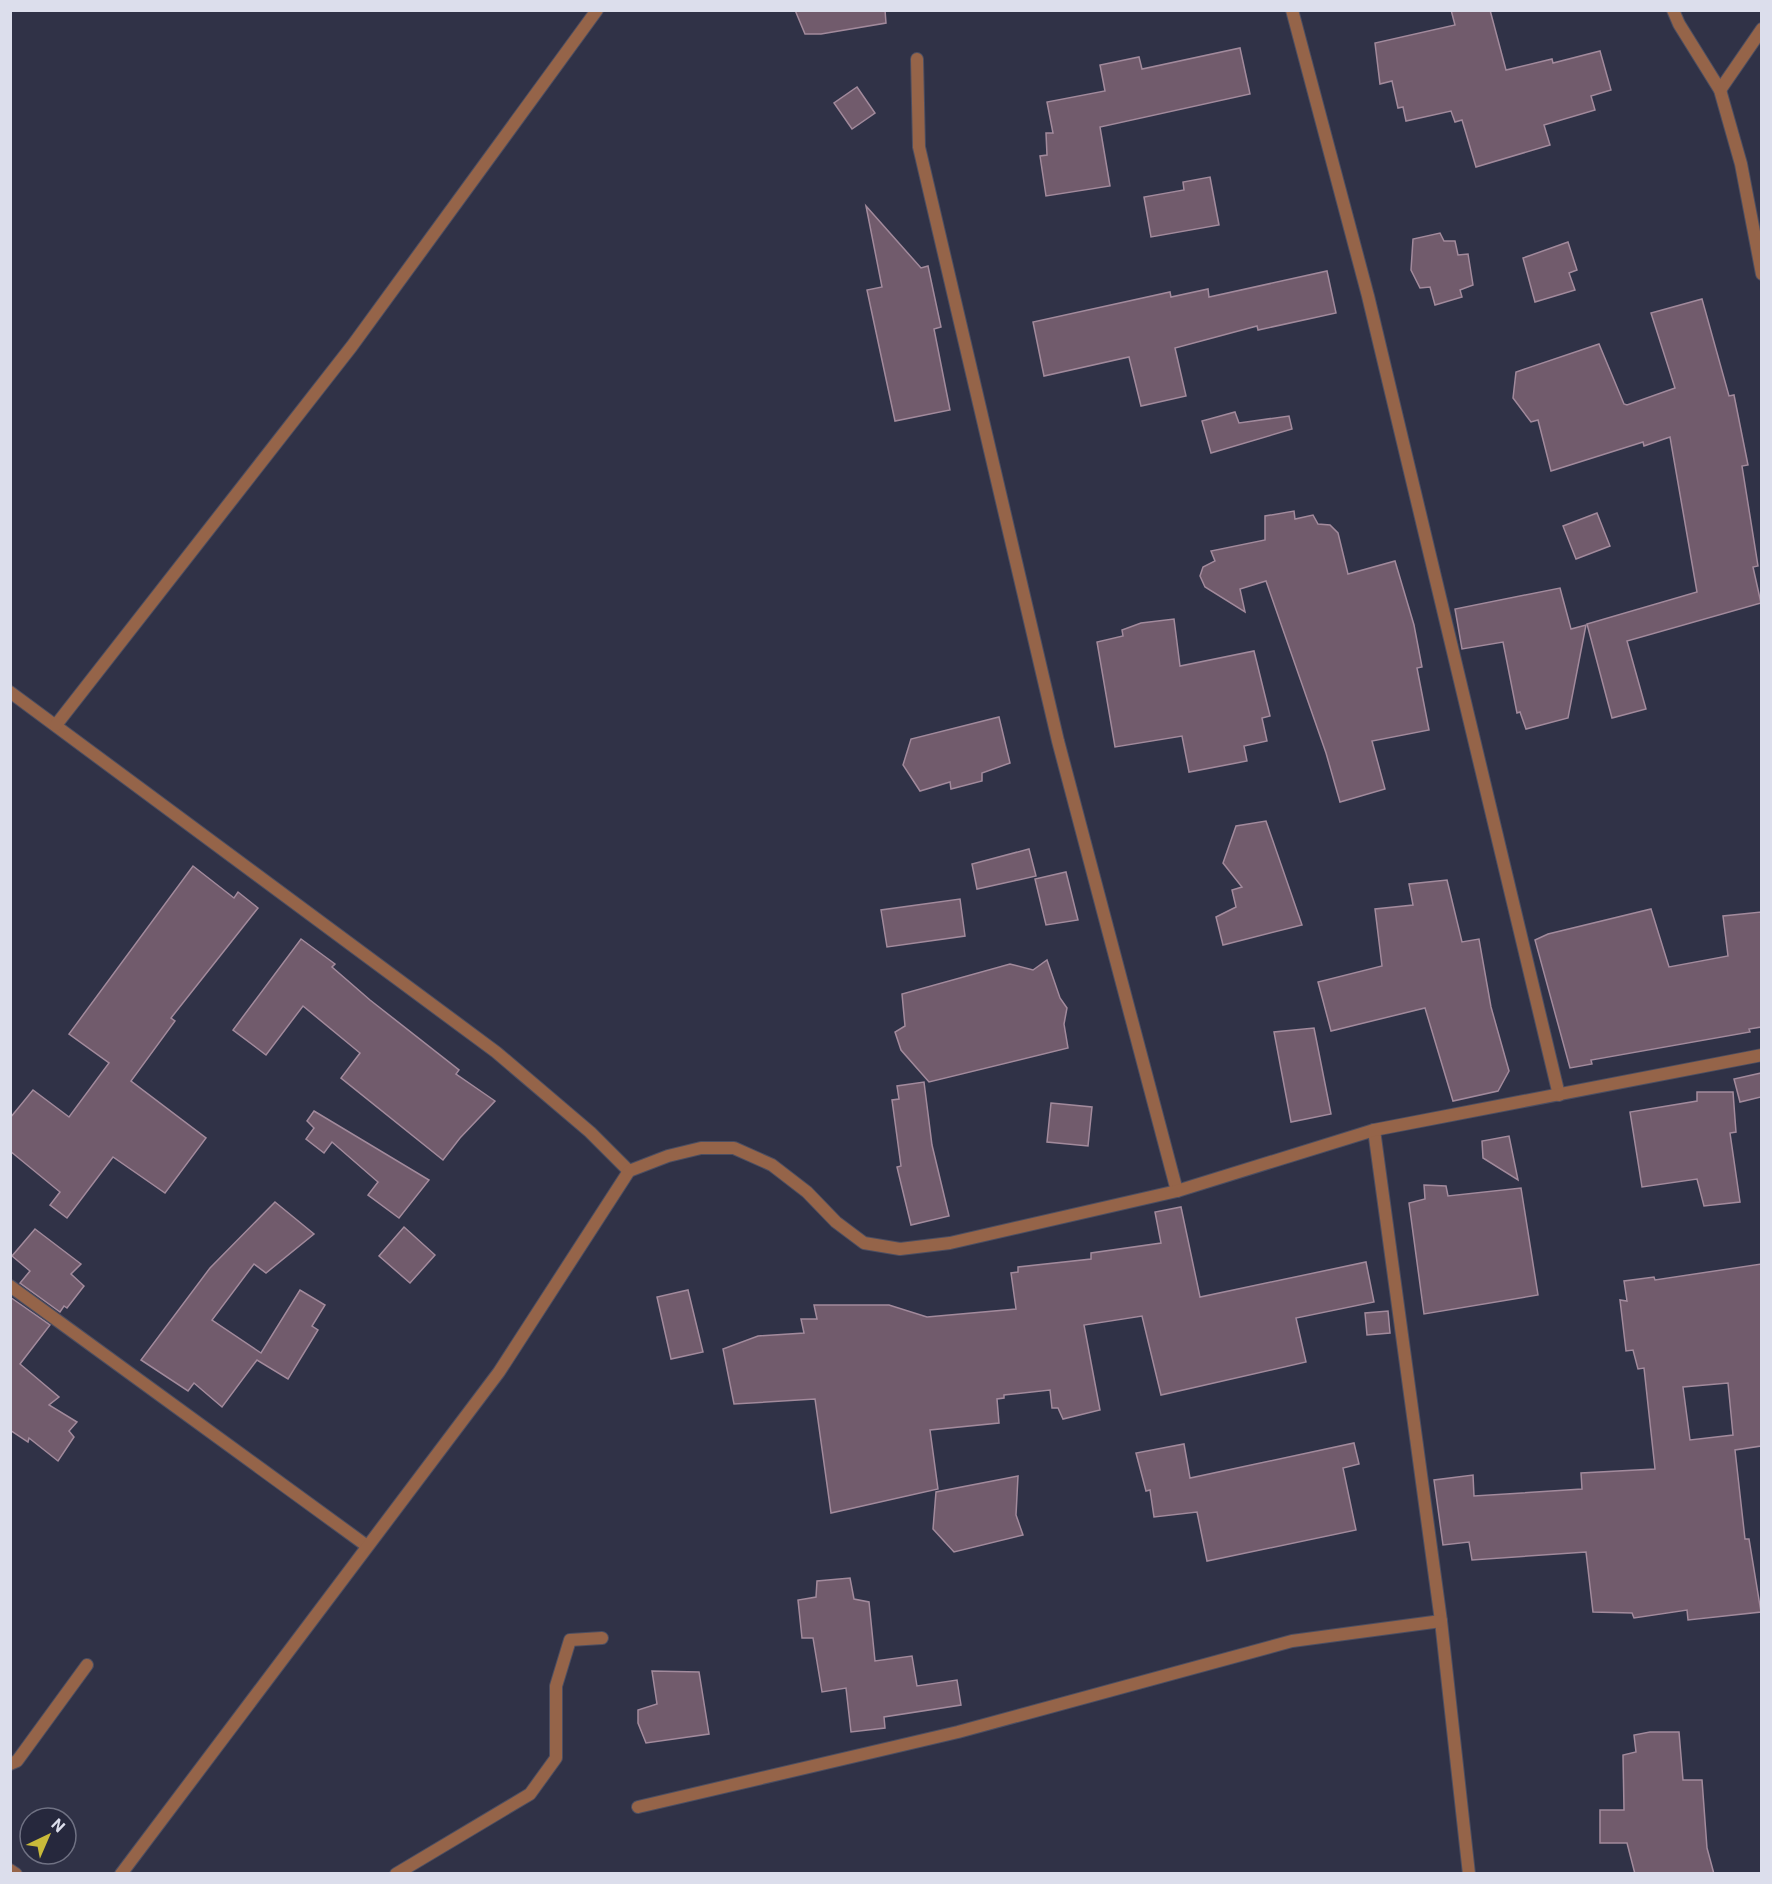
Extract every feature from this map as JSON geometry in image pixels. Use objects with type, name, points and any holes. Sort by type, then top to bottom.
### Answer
[{"type":"street","points":[[56,725],[352,346],[597,10]]},
{"type":"street","points":[[1292,10],[1371,307],[1559,1095]]},
{"type":"street","points":[[1673,10],[1679,24],[1720,90],[1741,164],[1760,246],[1761,274]]},
{"type":"street","points":[[1720,90],[1761,29]]},
{"type":"street","points":[[917,59],[919,147],[1058,741],[1177,1191]]},
{"type":"street","points":[[10,692],[496,1052],[590,1132],[629,1171]]},
{"type":"street","points":[[120,1874],[499,1372],[629,1171],[669,1156],[701,1148],[734,1148],[772,1165],[807,1192],[836,1222],[864,1243],[900,1249],[950,1243],[1177,1191],[1374,1130],[1761,1055]]},
{"type":"street","points":[[1374,1130],[1441,1621],[1469,1874]]},
{"type":"street","points":[[10,1286],[367,1546]]},
{"type":"street","points":[[638,1807],[958,1732],[1292,1641],[1441,1621]]},
{"type":"street","points":[[396,1874],[530,1794],[556,1758],[556,1686],[570,1640],[602,1638]]},
{"type":"street","points":[[10,1764],[17,1761],[87,1665]]},
{"type":"street","points":[[10,1870],[16,1874]]},
{"type":"building","points":[[795,10],[885,10],[886,23],[821,34],[805,34]]},
{"type":"building","points":[[1451,10],[1490,10],[1506,70],[1552,59],[1553,63],[1600,51],[1611,90],[1591,96],[1595,110],[1544,125],[1550,145],[1476,167],[1462,120],[1455,122],[1451,111],[1406,121],[1403,107],[1398,108],[1392,81],[1380,84],[1375,43],[1455,25]]},
{"type":"building","points":[[1240,48],[1250,94],[1100,127],[1110,186],[1046,196],[1040,156],[1047,155],[1046,133],[1053,133],[1047,102],[1105,91],[1100,65],[1139,57],[1142,69]]},
{"type":"building","points":[[857,87],[875,113],[852,129],[834,103]]},
{"type":"building","points":[[1210,177],[1219,225],[1151,237],[1144,197],[1184,190],[1183,182]]},
{"type":"building","points":[[866,206],[921,268],[928,266],[941,327],[934,329],[950,410],[895,421],[867,290],[882,287]]},
{"type":"building","points":[[1440,233],[1444,241],[1455,241],[1458,255],[1468,254],[1473,285],[1460,290],[1462,297],[1435,305],[1430,287],[1420,288],[1411,270],[1413,239]]},
{"type":"building","points":[[1568,242],[1577,270],[1569,273],[1575,290],[1535,302],[1523,258]]},
{"type":"building","points":[[1327,271],[1336,313],[1258,330],[1257,326],[1175,348],[1186,396],[1141,406],[1129,357],[1044,376],[1033,322],[1170,292],[1171,297],[1208,289],[1209,297]]},
{"type":"building","points":[[1702,299],[1729,396],[1734,395],[1748,465],[1742,466],[1758,566],[1753,567],[1761,603],[1627,641],[1646,709],[1612,718],[1587,624],[1697,592],[1670,437],[1644,446],[1643,442],[1551,471],[1538,420],[1531,422],[1513,398],[1516,372],[1599,344],[1624,404],[1627,405],[1675,388],[1651,313]]},
{"type":"building","points":[[1235,412],[1239,423],[1289,416],[1292,429],[1211,453],[1202,421]]},
{"type":"building","points":[[1294,511],[1295,519],[1313,515],[1318,524],[1330,525],[1338,533],[1348,574],[1395,561],[1414,625],[1422,667],[1417,668],[1429,730],[1372,741],[1385,789],[1340,802],[1326,753],[1266,581],[1240,589],[1245,612],[1205,587],[1200,576],[1203,567],[1215,561],[1211,551],[1265,540],[1265,516]]},
{"type":"building","points":[[1597,513],[1610,546],[1576,559],[1563,526]]},
{"type":"building","points":[[1560,588],[1571,629],[1586,625],[1568,718],[1526,729],[1520,712],[1517,713],[1503,642],[1462,649],[1455,609]]},
{"type":"building","points":[[1174,619],[1180,666],[1254,651],[1270,716],[1262,718],[1267,741],[1244,746],[1247,761],[1189,772],[1182,736],[1115,747],[1097,642],[1123,636],[1122,630],[1141,623]]},
{"type":"building","points":[[999,717],[1010,763],[982,773],[982,781],[951,789],[950,782],[920,791],[903,765],[911,739]]},
{"type":"building","points":[[1266,821],[1302,925],[1223,945],[1216,917],[1236,907],[1232,890],[1242,887],[1223,863],[1236,826]]},
{"type":"building","points":[[1029,849],[1036,876],[977,889],[972,864]]},
{"type":"building","points":[[193,866],[234,898],[238,892],[258,908],[171,1018],[175,1021],[131,1081],[206,1138],[165,1193],[113,1157],[67,1218],[50,1205],[60,1192],[10,1151],[10,1118],[33,1090],[69,1117],[109,1063],[69,1034]]},
{"type":"building","points":[[1066,872],[1078,920],[1046,925],[1035,879]]},
{"type":"building","points":[[1447,880],[1462,942],[1479,939],[1491,1007],[1509,1071],[1498,1091],[1453,1101],[1425,1008],[1331,1031],[1318,982],[1382,966],[1375,909],[1413,905],[1409,884]]},
{"type":"building","points":[[960,899],[965,936],[887,947],[881,910]]},
{"type":"building","points":[[1651,909],[1669,967],[1728,956],[1723,916],[1761,912],[1761,1027],[1749,1029],[1750,1032],[1591,1060],[1592,1064],[1570,1068],[1535,940],[1548,934]]},
{"type":"building","points":[[301,939],[335,964],[332,967],[370,1000],[459,1070],[456,1074],[495,1101],[443,1160],[341,1078],[360,1053],[303,1006],[266,1055],[233,1030]]},
{"type":"building","points":[[1047,960],[1060,998],[1067,1008],[1064,1024],[1068,1048],[929,1082],[901,1050],[895,1032],[905,1026],[902,994],[1010,964],[1033,970]]},
{"type":"building","points":[[1314,1028],[1331,1114],[1291,1122],[1274,1032]]},
{"type":"building","points":[[1761,1073],[1761,1097],[1740,1102],[1734,1079]]},
{"type":"building","points":[[924,1082],[932,1145],[949,1216],[911,1225],[897,1167],[901,1166],[892,1100],[899,1099],[897,1086]]},
{"type":"building","points":[[1697,1092],[1733,1092],[1736,1132],[1730,1133],[1740,1202],[1704,1206],[1697,1179],[1642,1187],[1630,1112],[1697,1101]]},
{"type":"building","points":[[1051,1103],[1092,1107],[1088,1146],[1047,1142]]},
{"type":"building","points":[[314,1111],[429,1180],[399,1218],[368,1195],[378,1182],[332,1142],[324,1153],[306,1139],[314,1128],[307,1121]]},
{"type":"building","points":[[1509,1136],[1518,1180],[1483,1158],[1482,1141]]},
{"type":"building","points":[[1424,1185],[1446,1186],[1448,1196],[1521,1188],[1538,1295],[1424,1314],[1409,1203],[1425,1199]]},
{"type":"building","points":[[275,1202],[314,1234],[266,1273],[254,1264],[212,1320],[261,1353],[300,1290],[325,1305],[312,1326],[318,1330],[288,1379],[257,1360],[222,1407],[194,1383],[188,1391],[141,1360],[210,1268]]},
{"type":"building","points":[[1181,1207],[1200,1297],[1366,1262],[1374,1302],[1296,1318],[1306,1362],[1161,1395],[1142,1316],[1084,1325],[1100,1410],[1063,1419],[1058,1408],[1052,1408],[1050,1390],[1004,1395],[1004,1398],[997,1399],[999,1423],[930,1430],[938,1489],[831,1513],[815,1399],[734,1404],[723,1349],[758,1336],[804,1333],[801,1319],[817,1319],[814,1305],[889,1305],[927,1317],[1016,1309],[1011,1273],[1018,1272],[1018,1267],[1091,1259],[1091,1253],[1161,1243],[1155,1212]]},
{"type":"building","points":[[404,1227],[435,1255],[410,1283],[379,1256]]},
{"type":"building","points":[[35,1229],[81,1264],[71,1274],[84,1286],[67,1308],[64,1306],[60,1312],[20,1283],[30,1271],[12,1256]]},
{"type":"building","points":[[1761,1264],[1761,1446],[1735,1450],[1745,1539],[1749,1539],[1761,1612],[1688,1620],[1687,1610],[1634,1618],[1632,1613],[1593,1612],[1586,1552],[1472,1560],[1469,1542],[1443,1545],[1434,1480],[1473,1475],[1474,1496],[1582,1489],[1581,1473],[1655,1469],[1644,1368],[1638,1369],[1633,1350],[1626,1351],[1620,1300],[1627,1301],[1624,1281],[1654,1277],[1655,1280]],"holes":[[[1728,1383],[1733,1435],[1690,1440],[1683,1387]]]},
{"type":"building","points":[[688,1290],[703,1352],[671,1359],[657,1297]]},
{"type":"building","points":[[10,1297],[50,1325],[20,1364],[59,1397],[49,1405],[77,1422],[69,1431],[74,1437],[58,1461],[29,1438],[28,1442],[10,1430]]},
{"type":"building","points":[[1388,1311],[1390,1333],[1367,1335],[1365,1313]]},
{"type":"building","points":[[1354,1443],[1359,1464],[1343,1468],[1356,1530],[1207,1561],[1197,1512],[1154,1517],[1150,1490],[1146,1491],[1136,1453],[1184,1444],[1190,1478]]},
{"type":"building","points":[[1018,1476],[1016,1515],[1023,1535],[954,1552],[933,1529],[936,1492]]},
{"type":"building","points":[[850,1578],[854,1599],[869,1602],[875,1661],[912,1656],[917,1686],[957,1680],[961,1705],[884,1717],[885,1728],[851,1732],[846,1688],[822,1692],[813,1638],[802,1638],[798,1600],[816,1597],[817,1581]]},
{"type":"building","points":[[652,1671],[699,1672],[709,1734],[646,1743],[638,1723],[638,1710],[657,1704]]},
{"type":"building","points":[[1650,1732],[1679,1732],[1683,1780],[1702,1780],[1707,1848],[1714,1874],[1635,1874],[1627,1843],[1600,1843],[1600,1810],[1624,1810],[1623,1755],[1636,1752],[1634,1735]]}]
